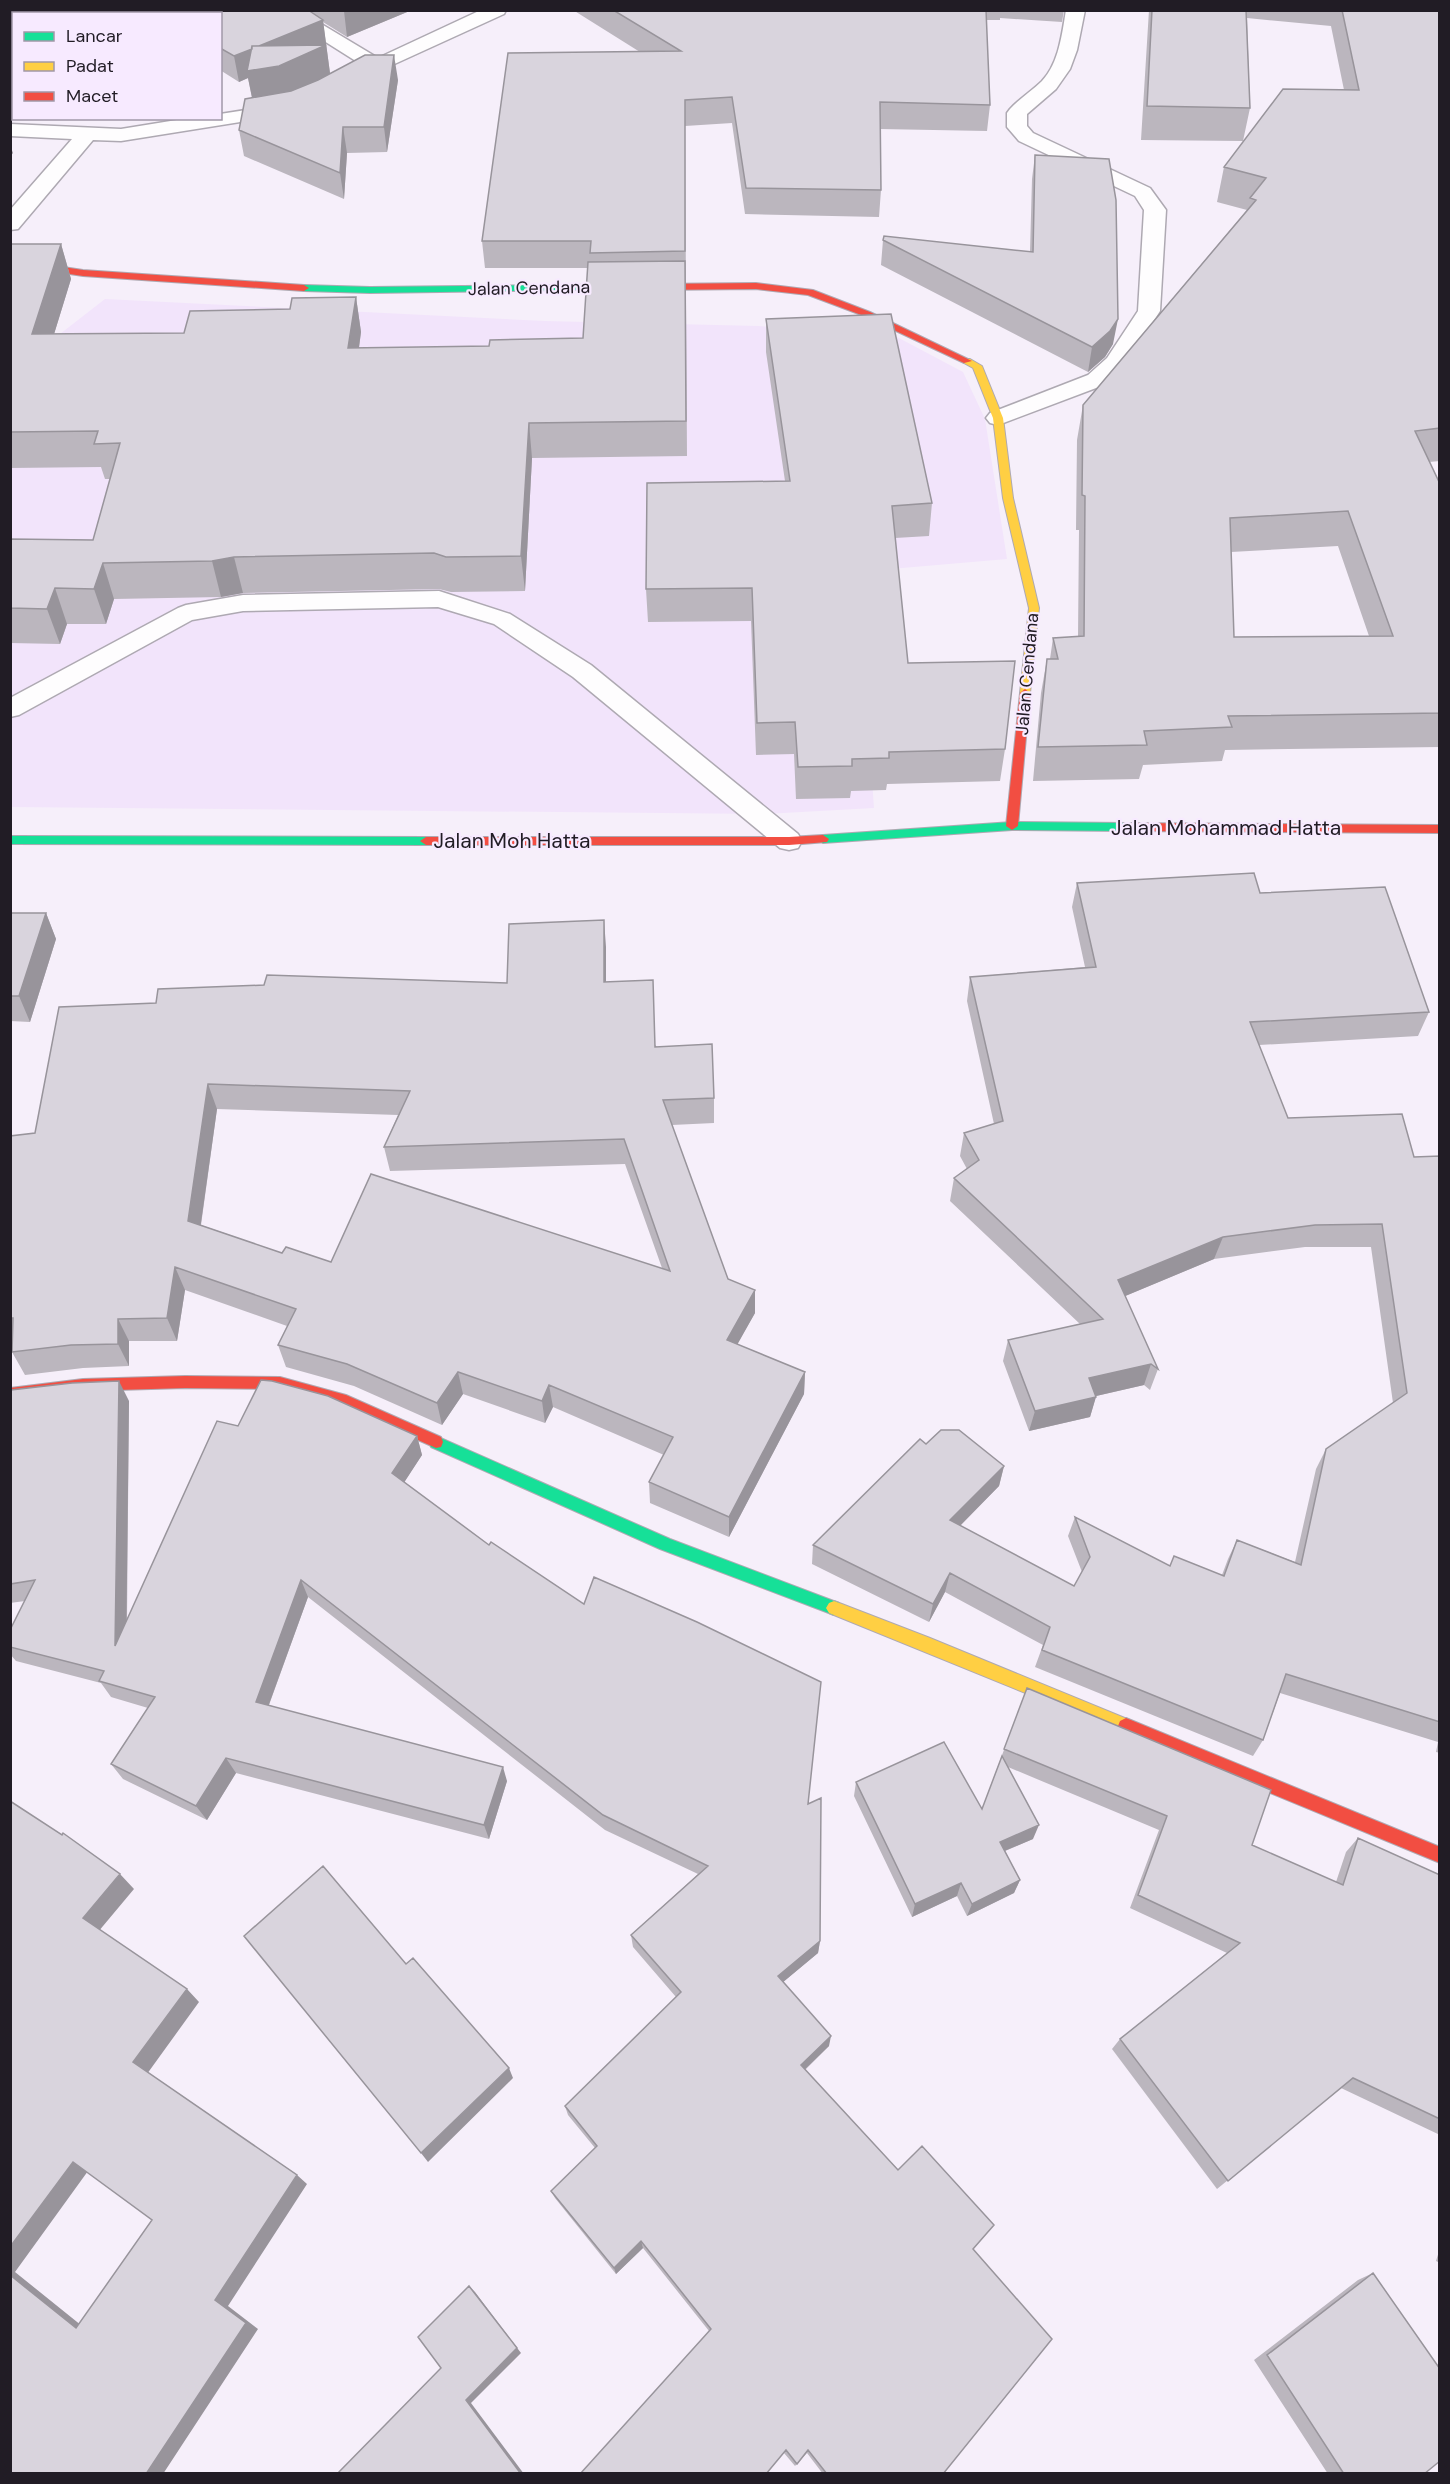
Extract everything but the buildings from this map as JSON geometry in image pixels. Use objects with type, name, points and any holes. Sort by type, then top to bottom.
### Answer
[{"type":"street","points":[[284,10],[377,66]]},
{"type":"street","points":[[357,78],[377,66],[497,10]]},
{"type":"street","points":[[998,418],[1096,380],[1116,362],[1149,311],[1155,210],[1143,192],[1026,137],[1017,127],[1017,113],[1049,84],[1060,69],[1067,52],[1076,10]]},
{"type":"street","points":[[10,130],[79,129],[121,135],[280,112],[306,105]]},
{"type":"street","points":[[10,224],[79,129]]},
{"type":"street","name":"Jalan Cendana","points":[[10,262],[83,273],[288,288],[370,290],[756,286],[810,292],[867,314],[977,366],[998,418],[1008,498],[1034,608],[1012,826]]},
{"type":"street","name":"Jalan Mohammad Hatta","points":[[1012,826],[1440,829]]},
{"type":"street","name":"Jalan Moh Hatta","points":[[10,840],[789,841],[1012,826]]},
{"type":"street","points":[[10,1394],[83,1385],[197,1382],[280,1383],[341,1399],[664,1544],[925,1643],[1440,1855]]},
{"type":"lane","points":[[10,709],[186,613],[243,603],[439,599],[502,619],[582,671],[789,841]]},
{"type":"shaded area","points":[[105,299],[545,321],[759,326],[897,337],[963,372],[985,419],[1007,559],[867,571],[861,630],[874,808],[765,814],[11,807],[10,413],[42,348]]},
{"type":"traffic: fast","points":[[304,288],[370,290],[653,287]]},
{"type":"traffic: fast","points":[[823,839],[1012,826],[1126,827]]},
{"type":"traffic: fast","points":[[10,840],[426,841]]},
{"type":"traffic: fast","points":[[436,1442],[665,1544],[834,1608]]},
{"type":"traffic: slow","points":[[967,361],[977,366],[998,418],[1008,498],[1034,608],[1025,693]]},
{"type":"traffic: slow","points":[[834,1608],[1126,1726]]},
{"type":"traffic: jam","points":[[10,262],[83,273],[304,288]]},
{"type":"traffic: jam","points":[[653,287],[756,286],[810,292],[867,314],[967,361]]},
{"type":"traffic: jam","points":[[1012,826],[1025,693]]},
{"type":"traffic: jam","points":[[1126,827],[1440,829]]},
{"type":"traffic: jam","points":[[426,841],[789,841],[823,839]]},
{"type":"traffic: jam","points":[[10,1394],[83,1385],[185,1382],[280,1383],[341,1399],[436,1442]]},
{"type":"traffic: jam","points":[[1126,1726],[1440,1855]]}]
